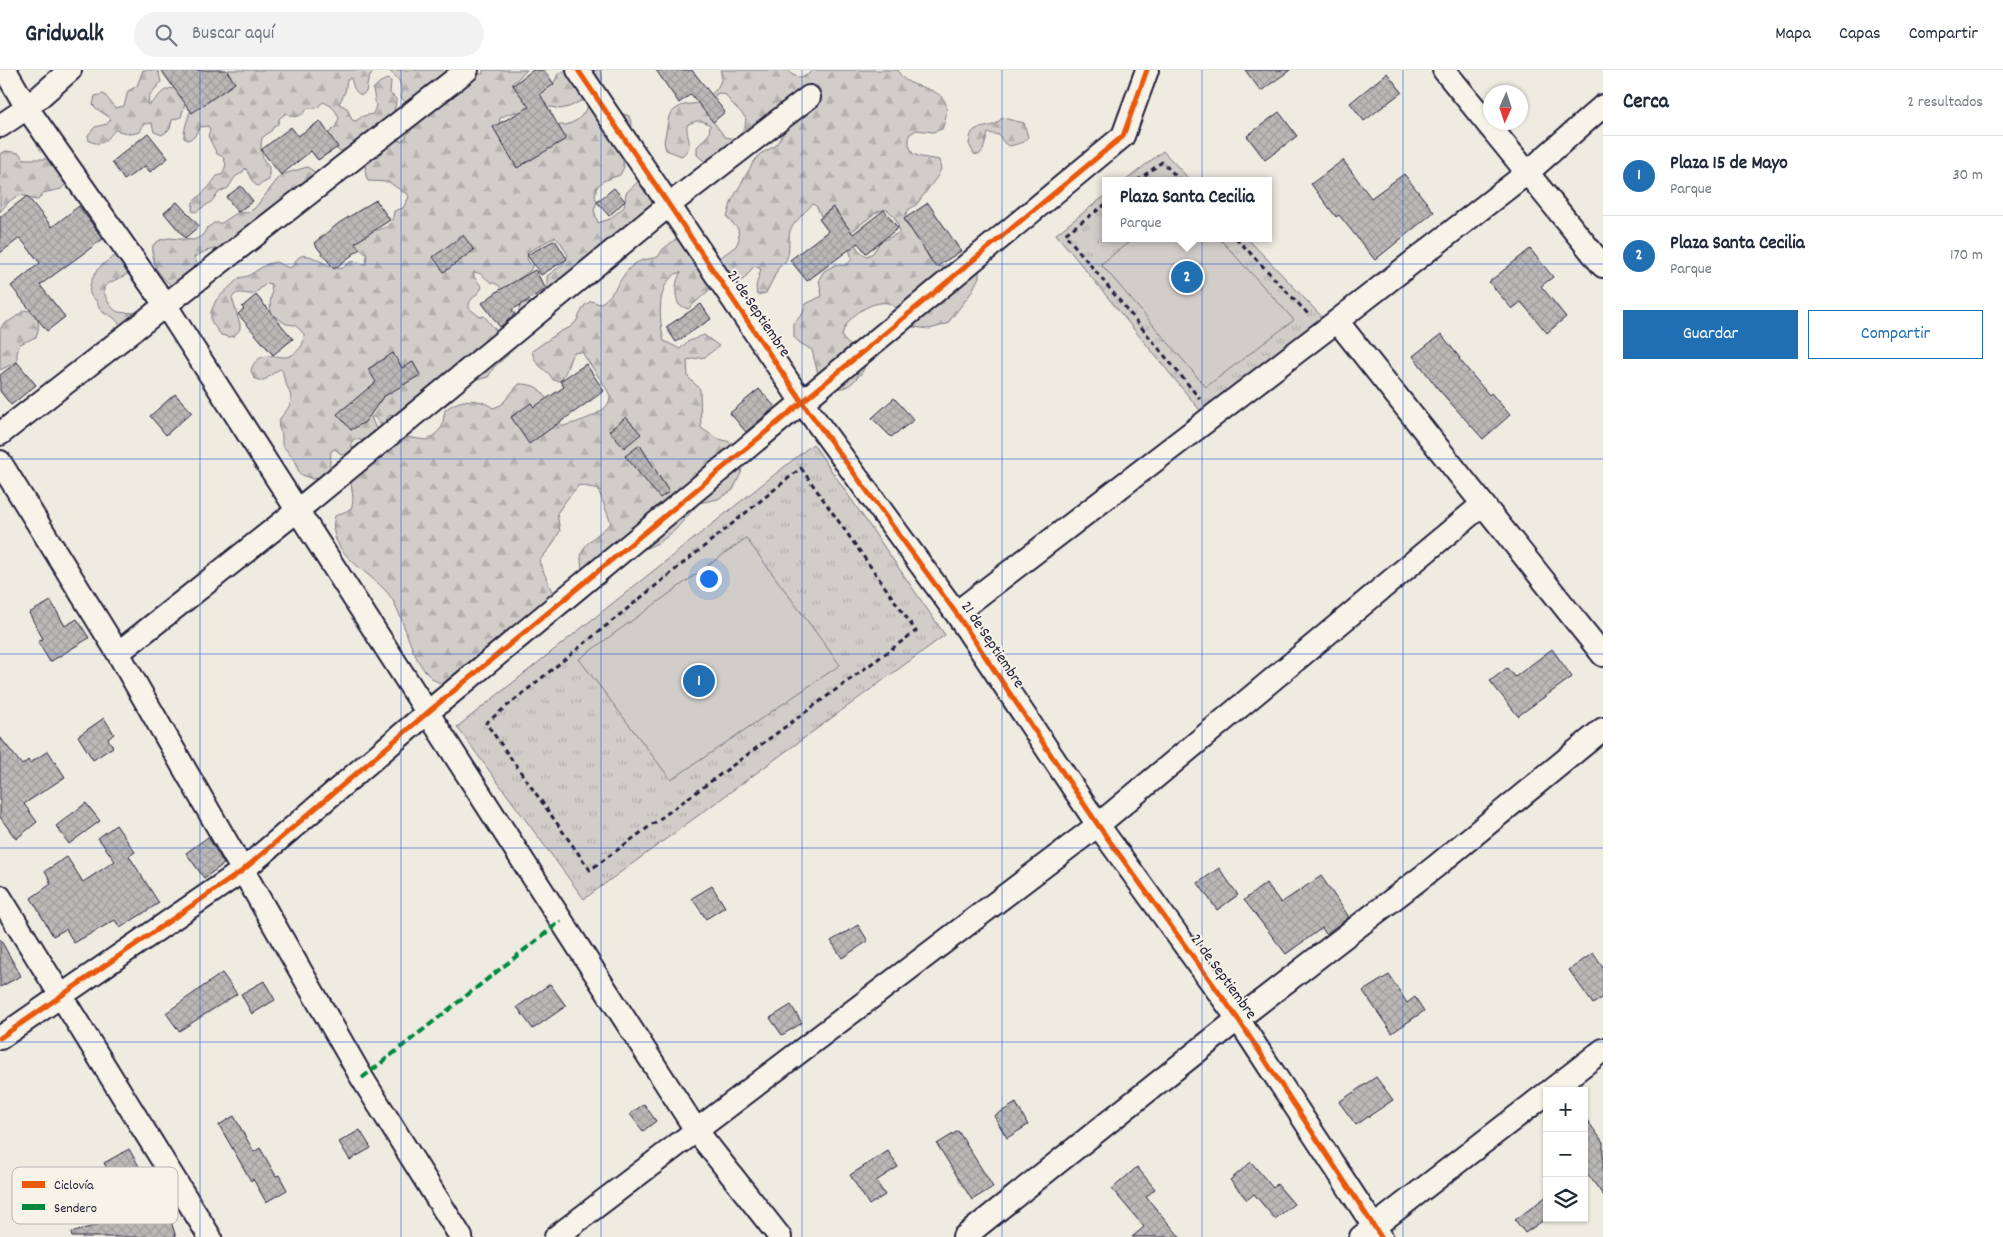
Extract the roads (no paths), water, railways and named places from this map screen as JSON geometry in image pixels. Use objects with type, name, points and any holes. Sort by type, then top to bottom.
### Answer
[{"type":"street","points":[[5,70],[27,108],[166,306],[696,1130],[780,1237]]},
{"type":"street","points":[[0,126],[27,108],[70,70]]},
{"type":"street","points":[[0,434],[467,70]]},
{"type":"street","name":"21 de Septiembre","points":[[578,70],[802,402],[956,613],[1098,825],[1238,1019],[1372,1234]]},
{"type":"street","points":[[0,1038],[242,871],[427,713],[1123,136],[1147,70]]},
{"type":"street","points":[[1444,70],[1603,266]]},
{"type":"street","points":[[118,653],[298,510],[669,205],[809,97]]},
{"type":"street","points":[[956,613],[1326,321],[1527,173],[1603,106]]},
{"type":"street","points":[[1326,321],[1482,504],[1603,655]]},
{"type":"street","points":[[0,462],[118,653],[362,1078],[461,1237]]},
{"type":"street","points":[[556,1237],[1098,825],[1482,504]]},
{"type":"street","points":[[964,1237],[1238,1019],[1435,867],[1603,729]]},
{"type":"street","points":[[0,896],[167,1167]]},
{"type":"street","points":[[1555,1087],[1603,1050]]},
{"type":"street","points":[[1372,1234],[1543,1096]]},
{"type":"street","points":[[178,1185],[210,1237]]},
{"type":"place","name":"Plaza Santa Cecilia","points":[[1187,277]]},
{"type":"place","name":"Plaza 15 de Mayo","points":[[699,681]]}]
